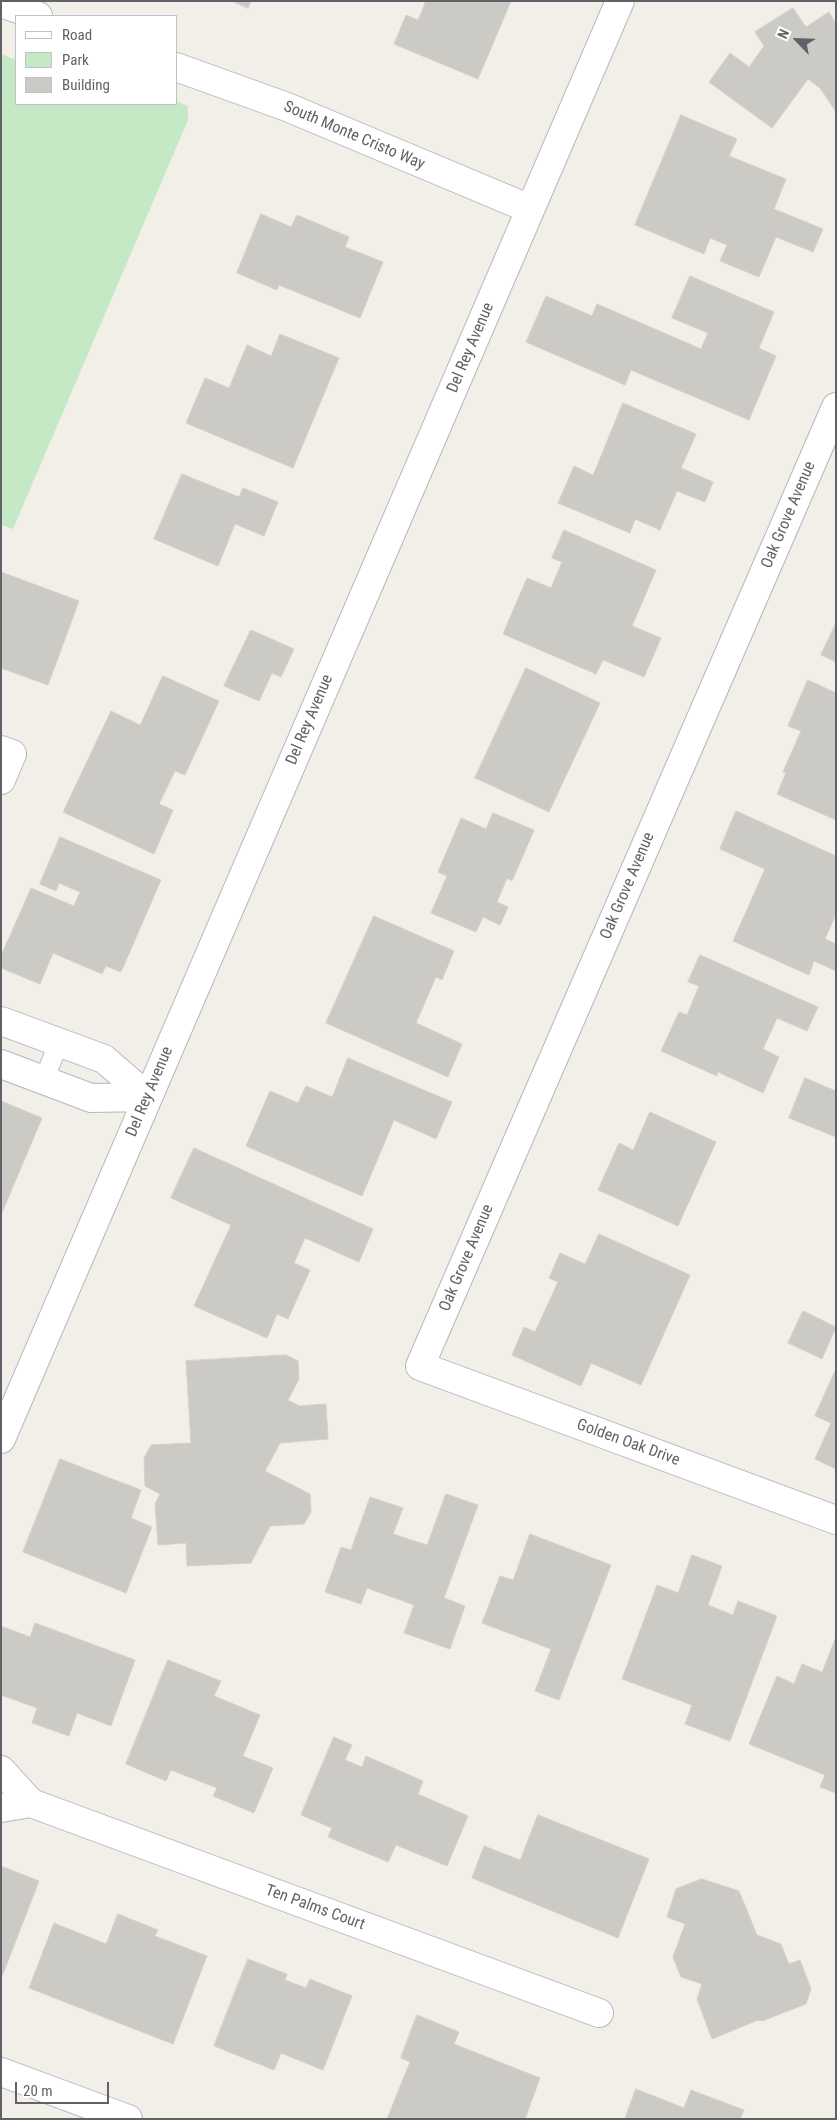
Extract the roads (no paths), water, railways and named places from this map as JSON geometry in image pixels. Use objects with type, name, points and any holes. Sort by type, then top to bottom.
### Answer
[{"type":"street","name":"Del Rey Avenue","points":[[1,1439],[620,1]]},
{"type":"street","points":[[1,3],[35,15]]},
{"type":"street","name":"South Monte Cristo Way","points":[[178,68],[287,107],[530,209]]},
{"type":"street","name":"Oak Grove Avenue","points":[[420,1366],[836,407]]},
{"type":"street","points":[[1,780],[7,752]]},
{"type":"street","points":[[1,1021],[104,1059],[148,1097]]},
{"type":"street","points":[[1,1064],[91,1098],[148,1097]]},
{"type":"street","name":"Golden Oak Drive","points":[[420,1366],[836,1520]]},
{"type":"street","name":"Ten Palms Court","points":[[1,1770],[31,1803],[599,2013]]},
{"type":"street","name":"Ten Palms Court","points":[[1,1808],[31,1803]]},
{"type":"street","points":[[1,2072],[128,2119]]},
{"type":"lane","points":[[44,1080],[60,1042]]}]
